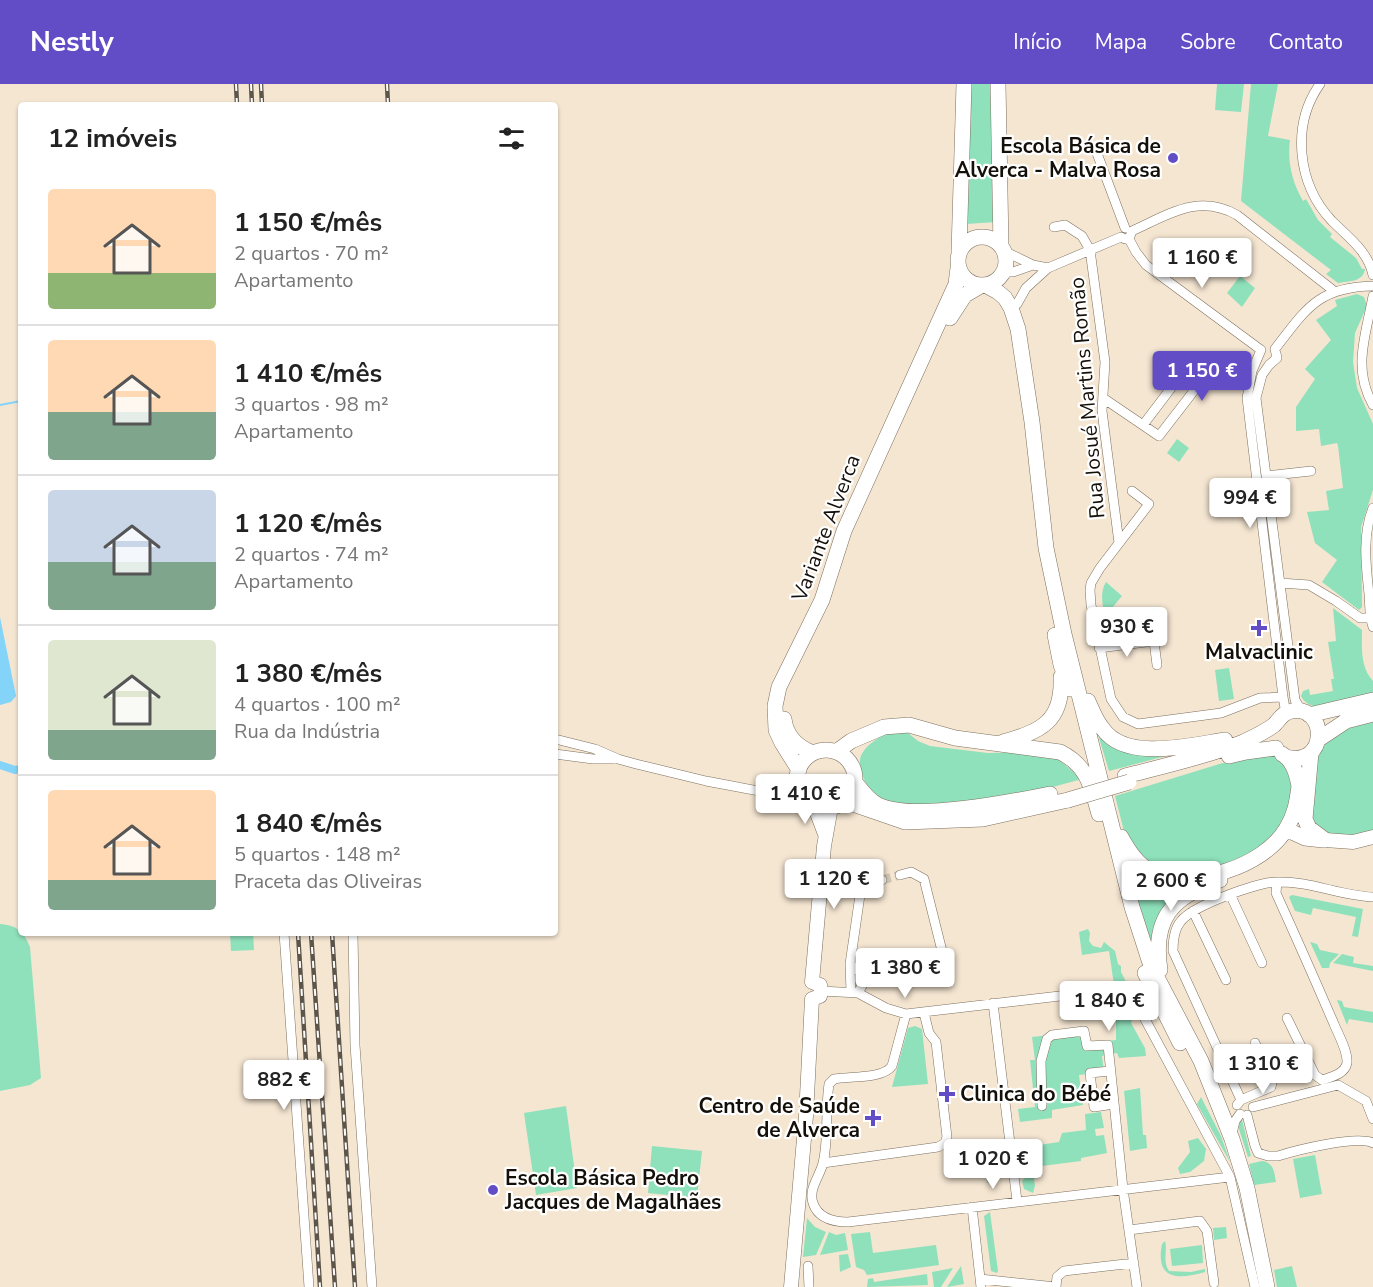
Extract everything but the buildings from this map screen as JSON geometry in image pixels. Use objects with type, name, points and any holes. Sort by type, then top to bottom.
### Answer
[{"type":"main road","points":[[964,84],[958,268],[968,281],[983,285],[1005,298],[1018,329],[1037,548],[1061,665],[1151,966],[1201,1061],[1232,1140],[1247,1188],[1267,1287]]},
{"type":"main road","points":[[983,285],[992,282],[1003,272],[1006,262],[1002,248],[998,84]]},
{"type":"main road","points":[[959,252],[966,243],[976,237],[987,237],[1002,248]]},
{"type":"main road","name":"Variante Alverca","points":[[798,776],[776,730],[775,706],[779,687],[822,600],[844,531],[956,284],[958,268]]},
{"type":"main road","points":[[1003,272],[1017,304],[1020,318],[1018,329]]},
{"type":"main road","name":"Variante Alverca","points":[[813,753],[802,749],[790,737],[785,726],[783,708],[789,691],[812,646],[830,603],[853,534],[954,310],[965,295],[983,285]]},
{"type":"main road","points":[[1022,364],[1032,422],[1046,548],[1076,677],[1123,908],[1140,963],[1184,1050],[1216,1101]]},
{"type":"main road","points":[[995,744],[1033,734],[1054,714],[1062,690],[1061,665]]},
{"type":"main road","points":[[1076,677],[1103,730],[1122,745],[1142,750],[1255,736]]},
{"type":"main road","points":[[810,803],[837,804],[905,822],[983,819],[1127,779],[1209,753],[1255,736],[1288,712],[1305,713],[1373,700]]},
{"type":"main road","points":[[1305,713],[1318,726],[1305,819],[1309,828],[1325,840]]},
{"type":"main road","points":[[1127,779],[1246,752],[1281,753],[1299,758],[1346,721],[1373,714]]},
{"type":"main road","points":[[1278,720],[1272,737],[1281,753],[1296,771],[1299,786],[1301,807],[1294,826],[1294,833]]},
{"type":"main road","points":[[836,752],[851,741],[884,727],[909,725],[955,738],[1060,752],[1071,758],[1088,779],[1105,813],[1129,852],[1150,871],[1176,878],[1224,871],[1267,851],[1286,831],[1297,807],[1299,786]]},
{"type":"main road","points":[[852,766],[857,751],[872,733]]},
{"type":"main road","points":[[825,835],[810,803],[801,794],[798,776],[807,758],[820,751],[836,752],[848,760],[852,766],[855,783],[877,805],[889,809],[911,811],[1068,796]]},
{"type":"main road","points":[[791,1287],[806,1116],[825,835],[837,804],[851,792],[855,783]]},
{"type":"main road","points":[[1162,985],[1157,950],[1163,920],[1179,899],[1267,858],[1294,833],[1306,806]]},
{"type":"main road","points":[[1294,833],[1317,841],[1353,842],[1373,837]]},
{"type":"street","points":[[1320,84],[1308,104],[1302,136],[1301,155],[1306,178],[1324,212],[1363,252],[1373,275]]},
{"type":"street","points":[[1095,148],[1127,234],[1146,265],[1260,353],[1262,363],[1269,365]]},
{"type":"street","points":[[1017,304],[1026,288],[1048,268],[1185,207],[1202,204],[1223,207],[1334,291]]},
{"type":"street","points":[[1054,227],[1065,225],[1082,236],[1090,250]]},
{"type":"street","points":[[1002,248],[1033,265],[1048,268]]},
{"type":"street","name":"Rua Josué Martins Romão","points":[[1090,250],[1105,362],[1102,411],[1119,543]]},
{"type":"street","points":[[1003,272],[1013,272],[1033,265]]},
{"type":"street","points":[[1275,349],[1304,312],[1324,296],[1334,291],[1373,286]]},
{"type":"street","points":[[1373,296],[1364,339],[1361,370],[1366,392],[1373,405]]},
{"type":"street","points":[[1275,349],[1267,347],[1260,353],[1252,371],[1247,398],[1285,708],[1278,720]]},
{"type":"street","points":[[1275,349],[1277,358],[1262,375],[1256,398],[1295,700],[1305,713]]},
{"type":"street","points":[[1103,398],[1159,436],[1203,379],[1187,367],[1143,425]]},
{"type":"street","points":[[1266,476],[1311,471]]},
{"type":"street","points":[[1132,491],[1149,504],[1094,577],[1090,590],[1090,605],[1111,699],[1123,717],[1138,724],[1221,713],[1260,698],[1283,697]]},
{"type":"street","points":[[1280,584],[1309,585],[1336,600],[1360,618],[1371,622],[1366,557],[1368,521],[1373,508]]},
{"type":"street","points":[[1100,648],[1154,641],[1157,665]]},
{"type":"street","points":[[558,740],[595,749],[618,759],[810,803]]},
{"type":"street","points":[[558,754],[593,759],[618,759]]},
{"type":"street","points":[[768,794],[798,776]]},
{"type":"street","points":[[855,993],[868,975],[943,955],[924,879],[911,872],[900,875]]},
{"type":"street","points":[[855,993],[850,964],[860,896],[870,885],[882,880]]},
{"type":"street","points":[[1277,882],[1276,893],[1343,1046],[1347,1062],[1344,1069],[1335,1077],[1322,1080],[1315,1075],[1287,1018]]},
{"type":"street","points":[[1373,897],[1303,884],[1277,882],[1230,894],[1193,911],[1180,922],[1173,936],[1173,951],[1244,1107],[1258,1153],[1278,1156],[1354,1140],[1368,1140],[1373,1143]]},
{"type":"street","points":[[1230,894],[1262,963]]},
{"type":"street","points":[[1193,911],[1226,980]]},
{"type":"street","points":[[284,936],[309,1287]]},
{"type":"street","points":[[353,936],[355,1045],[372,1287]]},
{"type":"street","points":[[850,964],[868,975]]},
{"type":"street","points":[[815,990],[855,993],[886,1008],[906,1014],[1111,990],[1127,998],[1139,1008],[1230,1177],[1255,1287]]},
{"type":"street","points":[[993,1003],[1017,1201]]},
{"type":"street","points":[[823,1163],[938,1148],[945,1143],[947,1137],[936,1042],[929,1033],[924,1013]]},
{"type":"street","points":[[906,1014],[892,1066],[888,1071],[881,1074],[834,1079],[829,1084],[823,1163],[812,1190],[812,1202],[820,1214],[832,1221],[848,1222],[1230,1177]]},
{"type":"street","points":[[1042,1107],[1041,1061],[1047,1039],[1052,1035],[1084,1031],[1087,1046],[1108,1045],[1123,1189],[1137,1287]]},
{"type":"street","points":[[1232,1140],[1234,1121],[1244,1107],[1271,1087],[1272,1082],[1255,1043]]},
{"type":"street","points":[[1110,1071],[1090,1073],[1094,1107],[1114,1104]]},
{"type":"street","points":[[1216,1101],[1244,1107],[1338,1085],[1366,1101],[1373,1119]]},
{"type":"street","points":[[972,1207],[981,1283],[1056,1287],[1057,1277],[1064,1271],[1134,1263]]},
{"type":"street","points":[[1129,1230],[1200,1221],[1207,1231],[1214,1283]]},
{"type":"street","points":[[808,1266],[808,1287]]},
{"type":"green space","points":[[969,84],[994,84],[996,222],[966,224]]},
{"type":"green space","points":[[1217,84],[1244,84],[1241,112],[1215,110]]},
{"type":"green space","points":[[1251,84],[1278,84],[1268,136],[1290,140],[1290,164],[1299,194],[1303,201],[1306,199],[1318,220],[1332,234],[1330,237],[1356,258],[1362,269],[1365,269],[1359,279],[1338,283],[1326,274],[1331,270],[1241,201]]},
{"type":"green space","points":[[1240,276],[1255,288],[1242,307],[1227,293]]},
{"type":"green space","points":[[1357,294],[1364,297],[1367,306],[1355,333],[1353,362],[1357,388],[1373,424],[1373,490],[1361,527],[1362,607],[1359,610],[1322,582],[1337,560],[1315,543],[1307,512],[1329,510],[1326,491],[1343,488],[1337,443],[1321,446],[1319,429],[1296,431],[1296,407],[1315,379],[1305,369],[1331,340],[1316,320],[1337,306],[1335,300]]},
{"type":"green space","points":[[1177,439],[1189,448],[1179,462],[1167,453]]},
{"type":"green space","points":[[1106,582],[1122,596],[1112,608],[1137,630],[1109,633],[1102,600]]},
{"type":"green space","points":[[1333,608],[1362,630],[1363,657],[1366,670],[1373,681],[1373,695],[1345,704],[1314,706],[1307,703],[1301,696],[1303,691],[1309,689],[1310,695],[1333,691],[1331,679],[1334,679],[1328,642],[1336,641]]},
{"type":"green space","points":[[1229,668],[1234,699],[1219,701],[1215,670]]},
{"type":"green space","points":[[1373,721],[1373,830],[1346,838],[1322,833],[1310,816],[1318,754],[1330,738],[1344,729]]},
{"type":"green space","points":[[1096,728],[1107,739],[1200,747],[1109,771]]},
{"type":"green space","points":[[889,733],[908,733],[918,741],[930,746],[988,753],[1028,752],[1057,758],[1082,779],[995,800],[918,806],[901,805],[880,797],[871,790],[865,781],[860,765],[865,749]]},
{"type":"green space","points":[[1260,754],[1274,756],[1287,762],[1295,792],[1283,827],[1257,852],[1217,867],[1182,874],[1168,872],[1144,860],[1125,835],[1115,796],[1239,758]]},
{"type":"green space","points":[[1126,858],[1180,884],[1193,886],[1151,944]]},
{"type":"green space","points":[[1292,895],[1363,909],[1358,937],[1352,936],[1356,917],[1313,908],[1311,915],[1295,911],[1289,897]]},
{"type":"green space","points":[[0,924],[18,930],[18,936],[24,936],[30,947],[41,1078],[30,1085],[0,1091]]},
{"type":"green space","points":[[1088,929],[1089,941],[1093,946],[1101,948],[1104,942],[1115,951],[1121,972],[1131,991],[1114,985],[1109,951],[1082,955],[1079,932]]},
{"type":"green space","points":[[230,936],[253,936],[254,950],[231,951]]},
{"type":"green space","points":[[1310,942],[1317,944],[1320,950],[1339,954],[1330,963],[1329,968],[1322,968]]},
{"type":"green space","points":[[1342,954],[1354,957],[1353,963],[1373,966],[1373,971],[1333,963]]},
{"type":"green space","points":[[1337,1000],[1342,1001],[1344,1007],[1373,1012],[1373,1023],[1349,1019],[1347,1025]]},
{"type":"green space","points":[[1114,1001],[1121,1002],[1134,1014],[1131,1023],[1145,1048],[1146,1056],[1119,1058],[1117,1053],[1102,1056],[1104,1072],[1079,1075],[1083,1105],[1052,1110],[1052,1118],[1020,1122],[1018,1109],[1035,1107],[1030,1060],[1035,1060],[1032,1037],[1084,1031],[1082,1043],[1116,1040],[1116,1015],[1112,1014]]},
{"type":"green space","points":[[915,1026],[922,1029],[928,1084],[892,1087],[908,1028]]},
{"type":"green space","points":[[1140,1088],[1143,1135],[1146,1135],[1147,1148],[1130,1151],[1124,1091]]},
{"type":"green space","points":[[1201,1097],[1221,1136],[1230,1162],[1197,1104]]},
{"type":"green space","points":[[566,1106],[577,1188],[536,1195],[524,1113]]},
{"type":"green space","points":[[1101,1112],[1104,1128],[1095,1129],[1096,1136],[1104,1135],[1107,1153],[1081,1158],[1081,1161],[1042,1166],[1039,1145],[1059,1142],[1062,1133],[1086,1130],[1085,1114]]},
{"type":"green space","points":[[1242,1120],[1251,1156],[1248,1157],[1237,1123]]},
{"type":"green space","points":[[1198,1138],[1206,1149],[1204,1161],[1190,1172],[1180,1174],[1178,1168],[1190,1152],[1188,1141]]},
{"type":"green space","points":[[652,1146],[702,1151],[697,1198],[648,1193]]},
{"type":"green space","points":[[1315,1155],[1322,1194],[1300,1198],[1293,1159]]},
{"type":"green space","points":[[1262,1161],[1271,1166],[1276,1182],[1254,1185],[1249,1164]]},
{"type":"green space","points":[[996,1167],[998,1182],[987,1183],[985,1169]]},
{"type":"green space","points":[[1033,1171],[1035,1186],[1033,1193],[1024,1189],[1022,1181],[1027,1176],[1026,1173]]},
{"type":"green space","points":[[990,1212],[997,1273],[991,1271],[984,1216]]},
{"type":"green space","points":[[807,1218],[815,1227],[826,1232],[816,1255],[803,1257]]},
{"type":"green space","points":[[1226,1227],[1227,1238],[1214,1240],[1213,1228]]},
{"type":"green space","points":[[829,1232],[836,1235],[845,1233],[848,1250],[820,1255]]},
{"type":"green space","points":[[870,1232],[873,1253],[936,1245],[939,1265],[867,1275],[864,1270],[856,1267],[851,1234]]},
{"type":"green space","points":[[1165,1241],[1166,1264],[1169,1271],[1191,1272],[1205,1269],[1205,1272],[1178,1276],[1165,1271],[1161,1256],[1162,1244]]},
{"type":"green space","points":[[1202,1245],[1203,1263],[1172,1266],[1170,1249]]},
{"type":"green space","points":[[848,1254],[851,1267],[840,1272],[839,1255]]},
{"type":"green space","points":[[961,1266],[964,1284],[947,1287]]},
{"type":"green space","points":[[1292,1266],[1297,1287],[1277,1287],[1274,1270]]},
{"type":"green space","points":[[953,1268],[941,1287],[934,1287],[932,1272]]},
{"type":"green space","points":[[927,1274],[928,1285],[867,1287],[868,1279],[873,1278],[874,1282]]},
{"type":"water","points":[[0,617],[16,696],[11,702],[0,705]]},
{"type":"waterway","points":[[0,405],[18,402]]},
{"type":"waterway","points":[[0,765],[18,770]]},
{"type":"tunnel","points":[[882,880],[900,875]]},
{"type":"railway","points":[[236,84],[237,102]]},
{"type":"railway","points":[[251,84],[252,102]]},
{"type":"railway","points":[[261,84],[262,102]]},
{"type":"railway","points":[[387,84],[388,102]]},
{"type":"railway","points":[[298,936],[320,1287]]},
{"type":"railway","points":[[311,936],[335,1287]]},
{"type":"railway","points":[[332,936],[355,1287]]},
{"type":"place","name":"Escola Básica de Alverca - Malva Rosa","points":[[1173,158]]},
{"type":"place","name":"Malvaclinic","points":[[1259,628]]},
{"type":"place","name":"Clinica do Bébé","points":[[947,1094]]},
{"type":"place","name":"Centro de Saúde de Alverca","points":[[873,1118]]},
{"type":"place","name":"Escola Básica Pedro Jacques de Magalhães","points":[[493,1190]]}]
